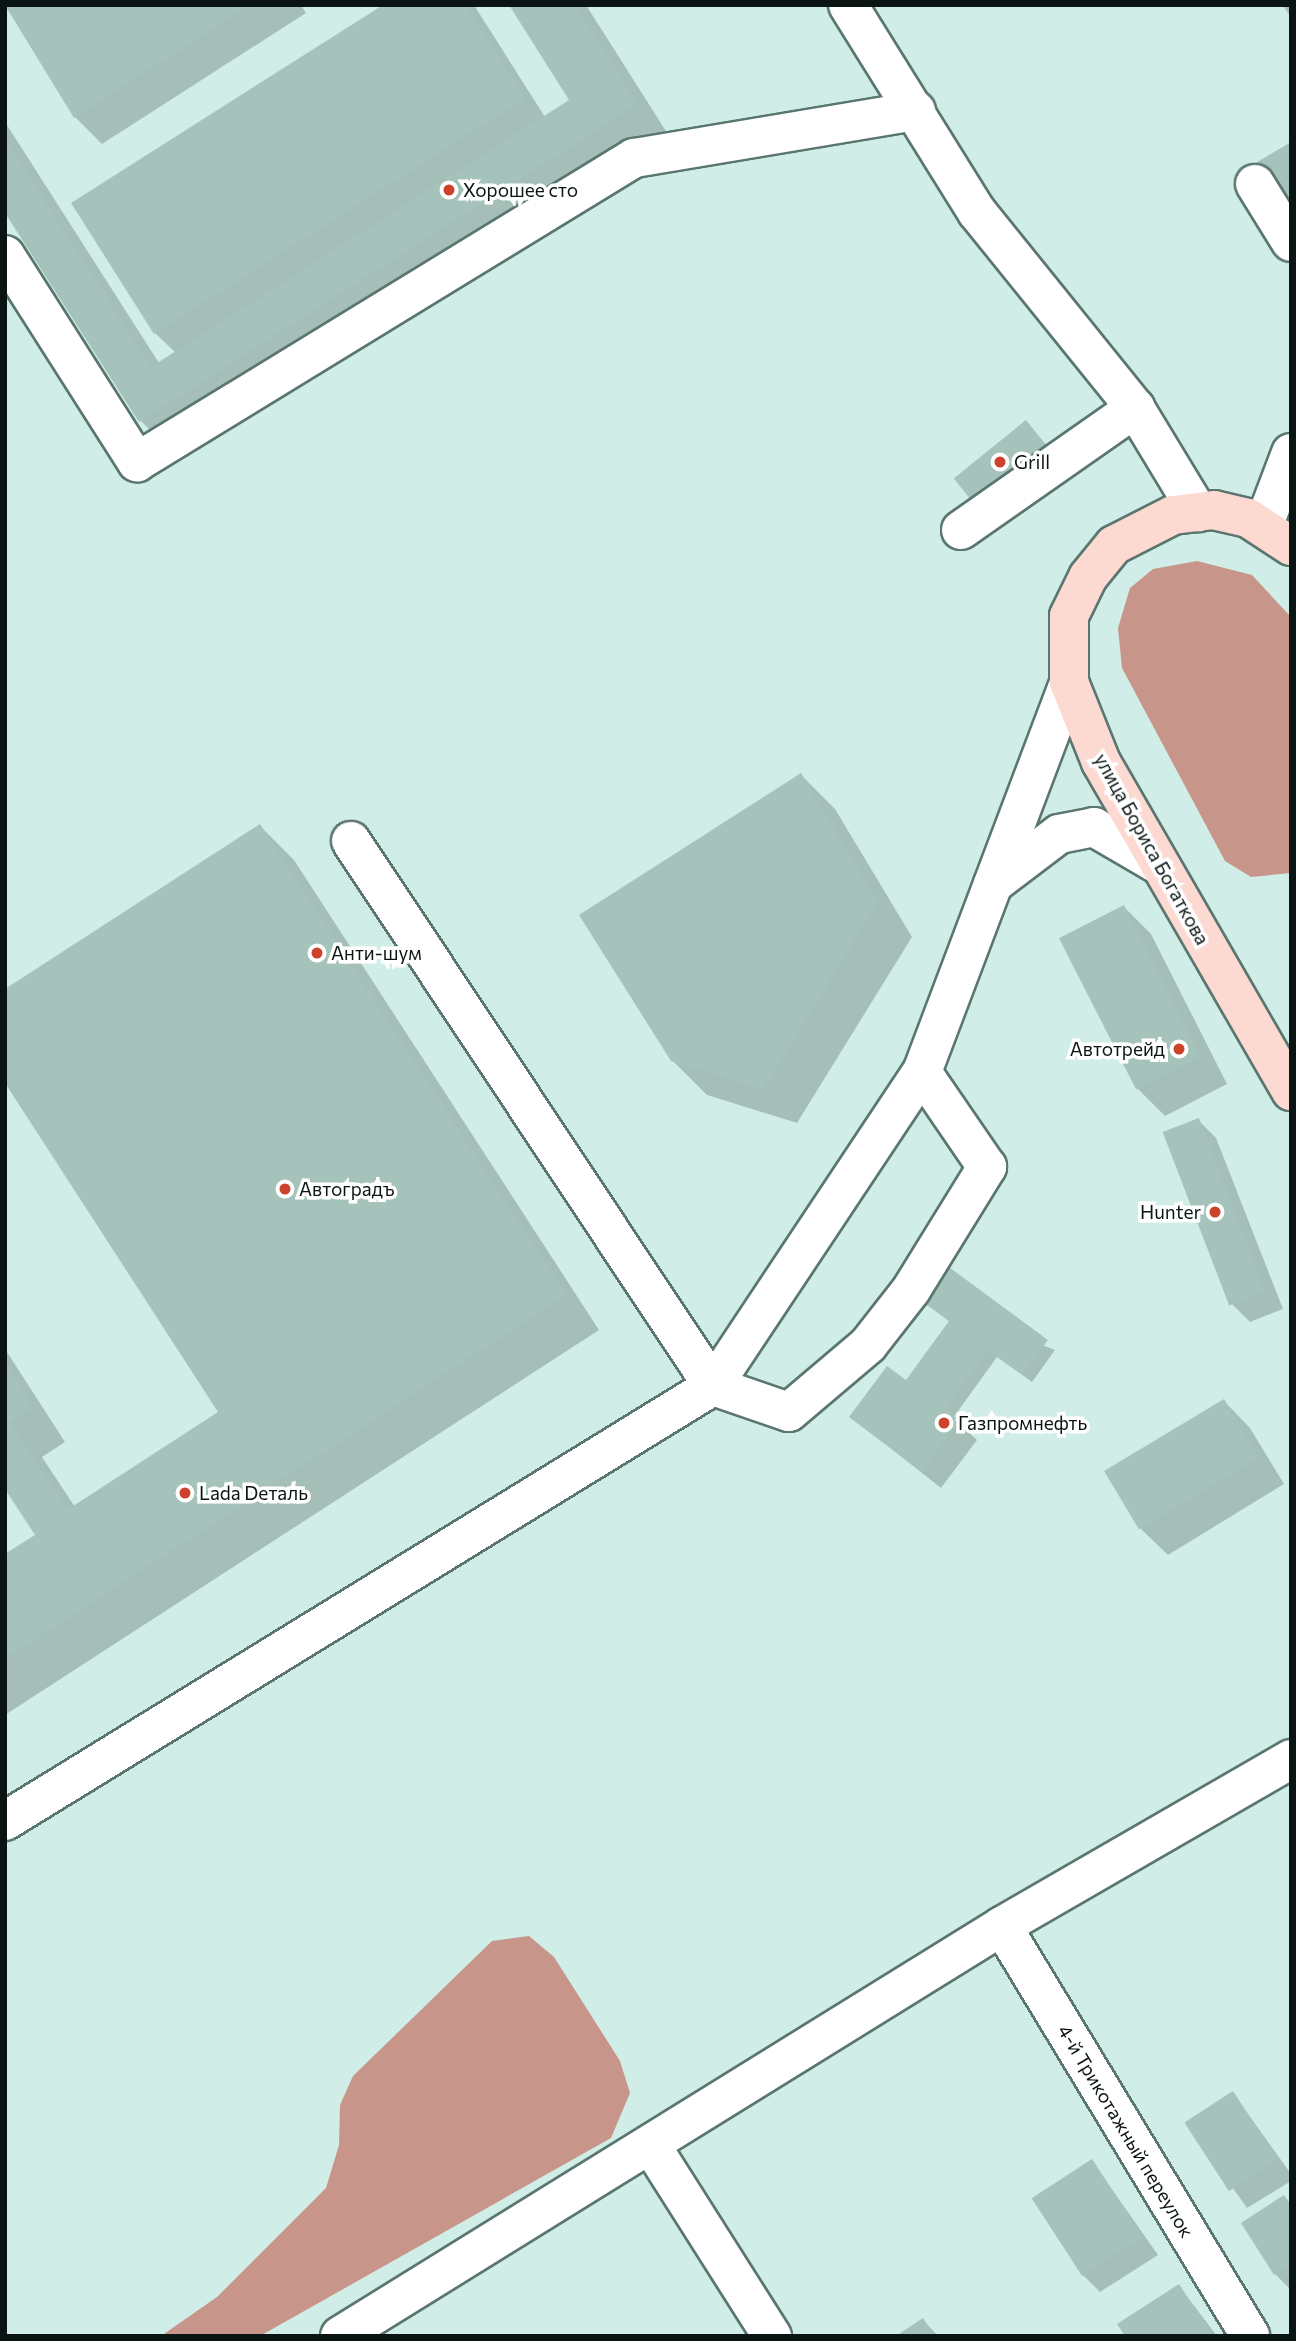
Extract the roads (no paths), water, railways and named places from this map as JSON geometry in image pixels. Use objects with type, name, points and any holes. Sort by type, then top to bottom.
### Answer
[{"type":"main road","name":"улица Бориса Богаткова","points":[[1277,537],[1248,518],[1198,512],[1144,526],[1114,545],[1087,577],[1069,616],[1069,682],[1101,762],[1291,1091]]},
{"type":"street","points":[[848,5],[977,212],[1135,408],[1198,512]]},
{"type":"street","points":[[5,255],[137,462],[634,158],[916,111]]},
{"type":"street","points":[[1255,184],[1291,242]]},
{"type":"street","points":[[961,530],[1135,408]]},
{"type":"street","points":[[1277,537],[1291,453]]},
{"type":"street","points":[[5,1821],[713,1387],[922,1072],[1069,682]]},
{"type":"street","points":[[993,884],[1059,834],[1094,827],[1159,865]]},
{"type":"street","points":[[351,841],[713,1387],[789,1412],[868,1345],[911,1290],[986,1167],[922,1072]]},
{"type":"street","points":[[340,2336],[652,2147],[1002,1926],[1291,1759]]},
{"type":"street","name":"4-й Трикотажный переулок","points":[[1002,1926],[1250,2336]]},
{"type":"street","points":[[652,2147],[772,2336]]},
{"type":"place","name":"Хорошее сто","points":[[449,190]]},
{"type":"place","name":"Grill","points":[[1000,462]]},
{"type":"place","name":"Анти-шум","points":[[317,953]]},
{"type":"place","name":"Автотрейд","points":[[1179,1049]]},
{"type":"place","name":"Автоградъ","points":[[285,1189]]},
{"type":"place","name":"Hunter","points":[[1215,1212]]},
{"type":"place","name":"Газпромнефть","points":[[944,1423]]},
{"type":"place","name":"Lada Dеталь","points":[[185,1493]]}]
